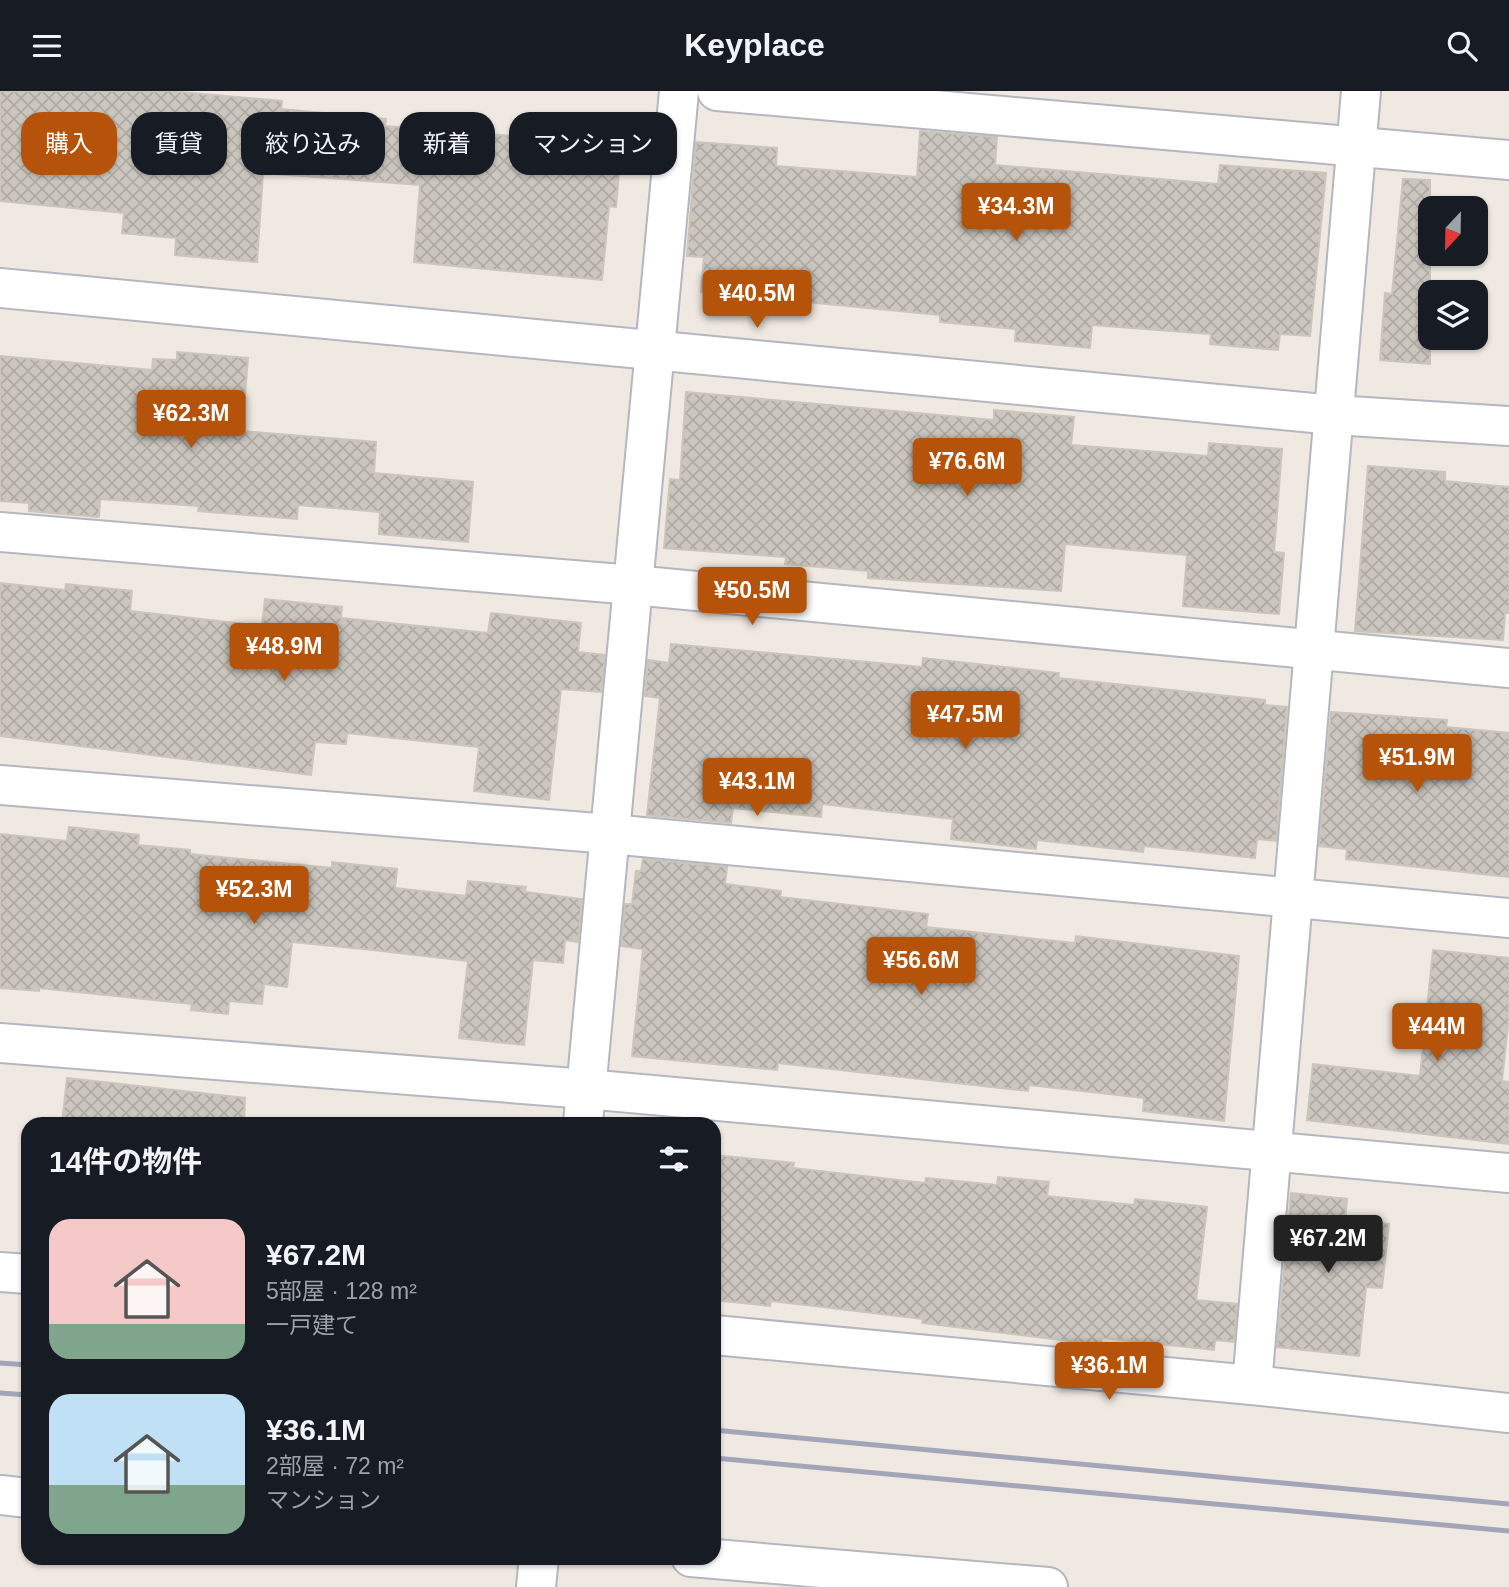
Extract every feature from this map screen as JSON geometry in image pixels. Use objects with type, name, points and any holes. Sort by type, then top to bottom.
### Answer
[{"type":"street","points":[[585,1106],[679,91]]},
{"type":"street","points":[[717,91],[1509,160]]},
{"type":"street","points":[[1252,1385],[1361,91]]},
{"type":"street","points":[[0,288],[1334,415],[1509,426]]},
{"type":"street","points":[[0,531],[633,585],[1509,668]]},
{"type":"street","points":[[0,785],[610,834],[1509,918]]},
{"type":"street","points":[[0,1043],[585,1106],[1271,1151],[1509,1173]]},
{"type":"street","points":[[0,1272],[21,1274]]},
{"type":"street","points":[[721,1336],[1252,1385],[1509,1413]]},
{"type":"street","points":[[0,1496],[21,1498]]},
{"type":"street","points":[[721,1560],[1048,1587]]},
{"type":"street","points":[[536,1587],[538,1565]]},
{"type":"building","points":[[0,91],[170,91],[282,101],[281,109],[312,112],[241,112],[241,175],[263,175],[257,262],[175,255],[176,238],[122,233],[124,213],[0,201]]},
{"type":"building","points":[[385,126],[399,127],[399,175],[495,175],[495,135],[509,136],[509,175],[619,175],[616,207],[609,206],[602,280],[414,262],[420,185],[289,175],[385,175]]},
{"type":"building","points":[[920,131],[997,137],[995,165],[1218,184],[1220,165],[1326,173],[1310,336],[1280,334],[1278,350],[1210,344],[1211,334],[1092,325],[1090,348],[1015,341],[1016,329],[940,322],[940,315],[701,292],[704,257],[687,256],[696,142],[777,148],[776,166],[917,177]]},
{"type":"building","points":[[1403,179],[1430,180],[1430,196],[1418,196],[1418,266],[1430,266],[1430,280],[1418,280],[1418,350],[1430,350],[1430,364],[1380,360],[1385,293],[1392,294]]},
{"type":"building","points":[[177,352],[248,358],[242,431],[376,442],[374,473],[473,482],[468,542],[379,534],[380,512],[298,505],[297,519],[198,511],[199,506],[100,499],[99,517],[29,511],[29,503],[0,501],[0,356],[152,370],[153,359],[177,360]]},
{"type":"building","points":[[686,392],[994,420],[994,410],[1074,417],[1071,445],[1208,456],[1209,443],[1282,449],[1274,552],[1284,553],[1279,614],[1183,606],[1187,555],[1065,544],[1061,591],[868,578],[868,571],[785,564],[786,557],[664,548],[670,479],[680,480]]},
{"type":"building","points":[[1368,466],[1445,472],[1445,481],[1509,487],[1509,613],[1505,613],[1503,640],[1355,631]]},
{"type":"building","points":[[0,583],[65,590],[66,584],[132,591],[130,611],[262,626],[265,599],[342,607],[341,618],[488,633],[491,613],[581,623],[578,652],[605,655],[601,692],[561,689],[549,800],[474,791],[479,747],[347,733],[346,744],[315,742],[311,775],[0,736]]},
{"type":"building","points":[[671,644],[922,667],[923,658],[1059,673],[1058,678],[1265,700],[1265,705],[1287,707],[1276,841],[1257,839],[1255,858],[1144,846],[1143,852],[1037,840],[1036,849],[951,839],[953,819],[822,804],[821,817],[733,808],[731,823],[647,815],[660,698],[645,696],[648,660],[669,663]]},
{"type":"building","points":[[1331,712],[1447,720],[1446,727],[1509,733],[1509,877],[1346,859],[1347,849],[1319,846]]},
{"type":"building","points":[[69,827],[139,835],[138,845],[190,850],[190,854],[332,868],[332,862],[397,869],[395,888],[466,896],[468,881],[526,887],[525,892],[582,899],[578,942],[565,940],[563,963],[533,960],[524,1045],[459,1038],[468,961],[373,950],[292,942],[287,987],[264,984],[262,1004],[229,1001],[228,1014],[191,1010],[192,1004],[39,988],[39,991],[0,988],[0,834],[67,841]]},
{"type":"building","points":[[643,859],[727,867],[725,884],[781,891],[780,897],[928,914],[926,927],[1075,943],[1076,936],[1239,956],[1224,1121],[1143,1111],[1144,1098],[1029,1085],[1028,1091],[778,1063],[777,1070],[632,1056],[643,949],[621,946],[625,904],[632,904],[636,871],[641,871]]},
{"type":"building","points":[[1433,950],[1509,958],[1509,1016],[1502,1081],[1509,1082],[1509,1144],[1307,1120],[1313,1064],[1420,1076]]},
{"type":"building","points":[[67,1078],[245,1098],[244,1117],[63,1117]]},
{"type":"building","points":[[721,1156],[794,1163],[793,1168],[925,1183],[926,1178],[997,1185],[998,1177],[1049,1182],[1047,1196],[1134,1205],[1135,1199],[1207,1207],[1196,1300],[1237,1304],[1234,1342],[1215,1340],[1214,1350],[1102,1338],[1101,1345],[922,1323],[923,1319],[771,1301],[770,1306],[721,1301]]},
{"type":"building","points":[[1291,1193],[1347,1199],[1345,1219],[1389,1224],[1382,1288],[1366,1287],[1359,1356],[1277,1347]]},
{"type":"railway","points":[[0,1363],[21,1364]]},
{"type":"railway","points":[[0,1393],[21,1394]]},
{"type":"railway","points":[[721,1431],[1509,1504]]},
{"type":"railway","points":[[721,1459],[1509,1531]]}]
